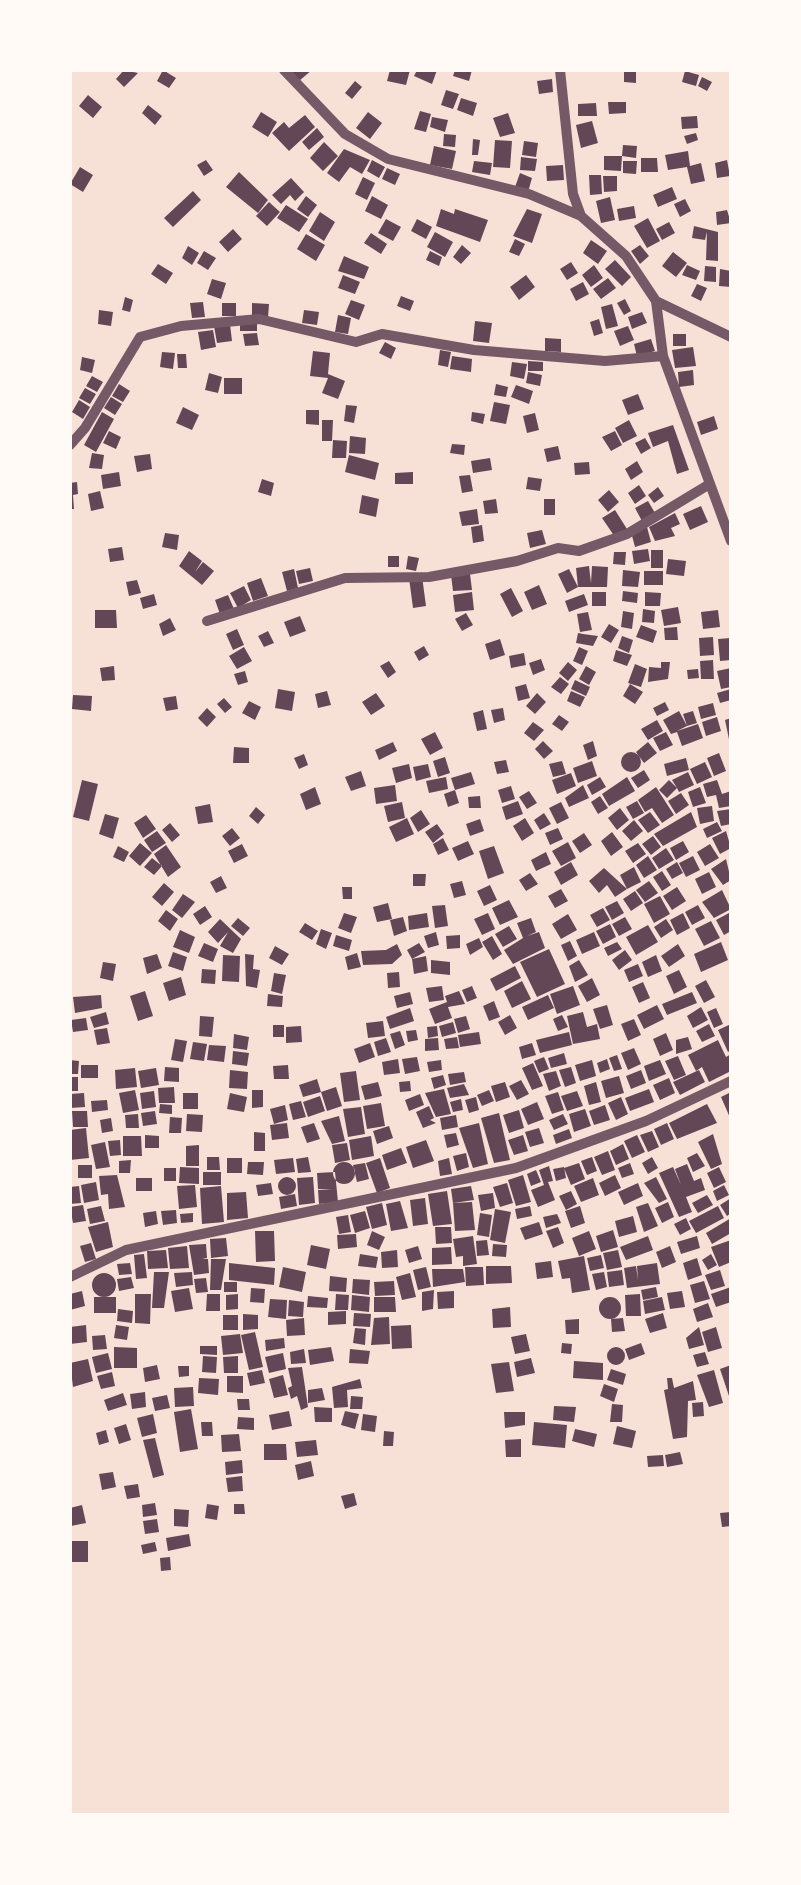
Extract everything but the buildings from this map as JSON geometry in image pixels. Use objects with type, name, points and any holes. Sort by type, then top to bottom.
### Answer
[{"type":"street","points":[[284,70],[345,134],[388,159],[528,194],[581,216],[626,256],[656,301],[663,356],[731,541]]},
{"type":"street","points":[[560,70],[573,194],[581,216]]},
{"type":"street","points":[[656,301],[700,326],[731,337]]},
{"type":"street","points":[[70,445],[140,337],[180,326],[259,320],[356,342],[382,334],[474,350],[605,361],[663,356]]},
{"type":"street","points":[[208,621],[345,578],[430,577],[516,562],[558,548],[579,551],[626,534],[708,485]]},
{"type":"street","points":[[70,1276],[126,1250],[516,1168],[646,1121],[731,1081]]}]
